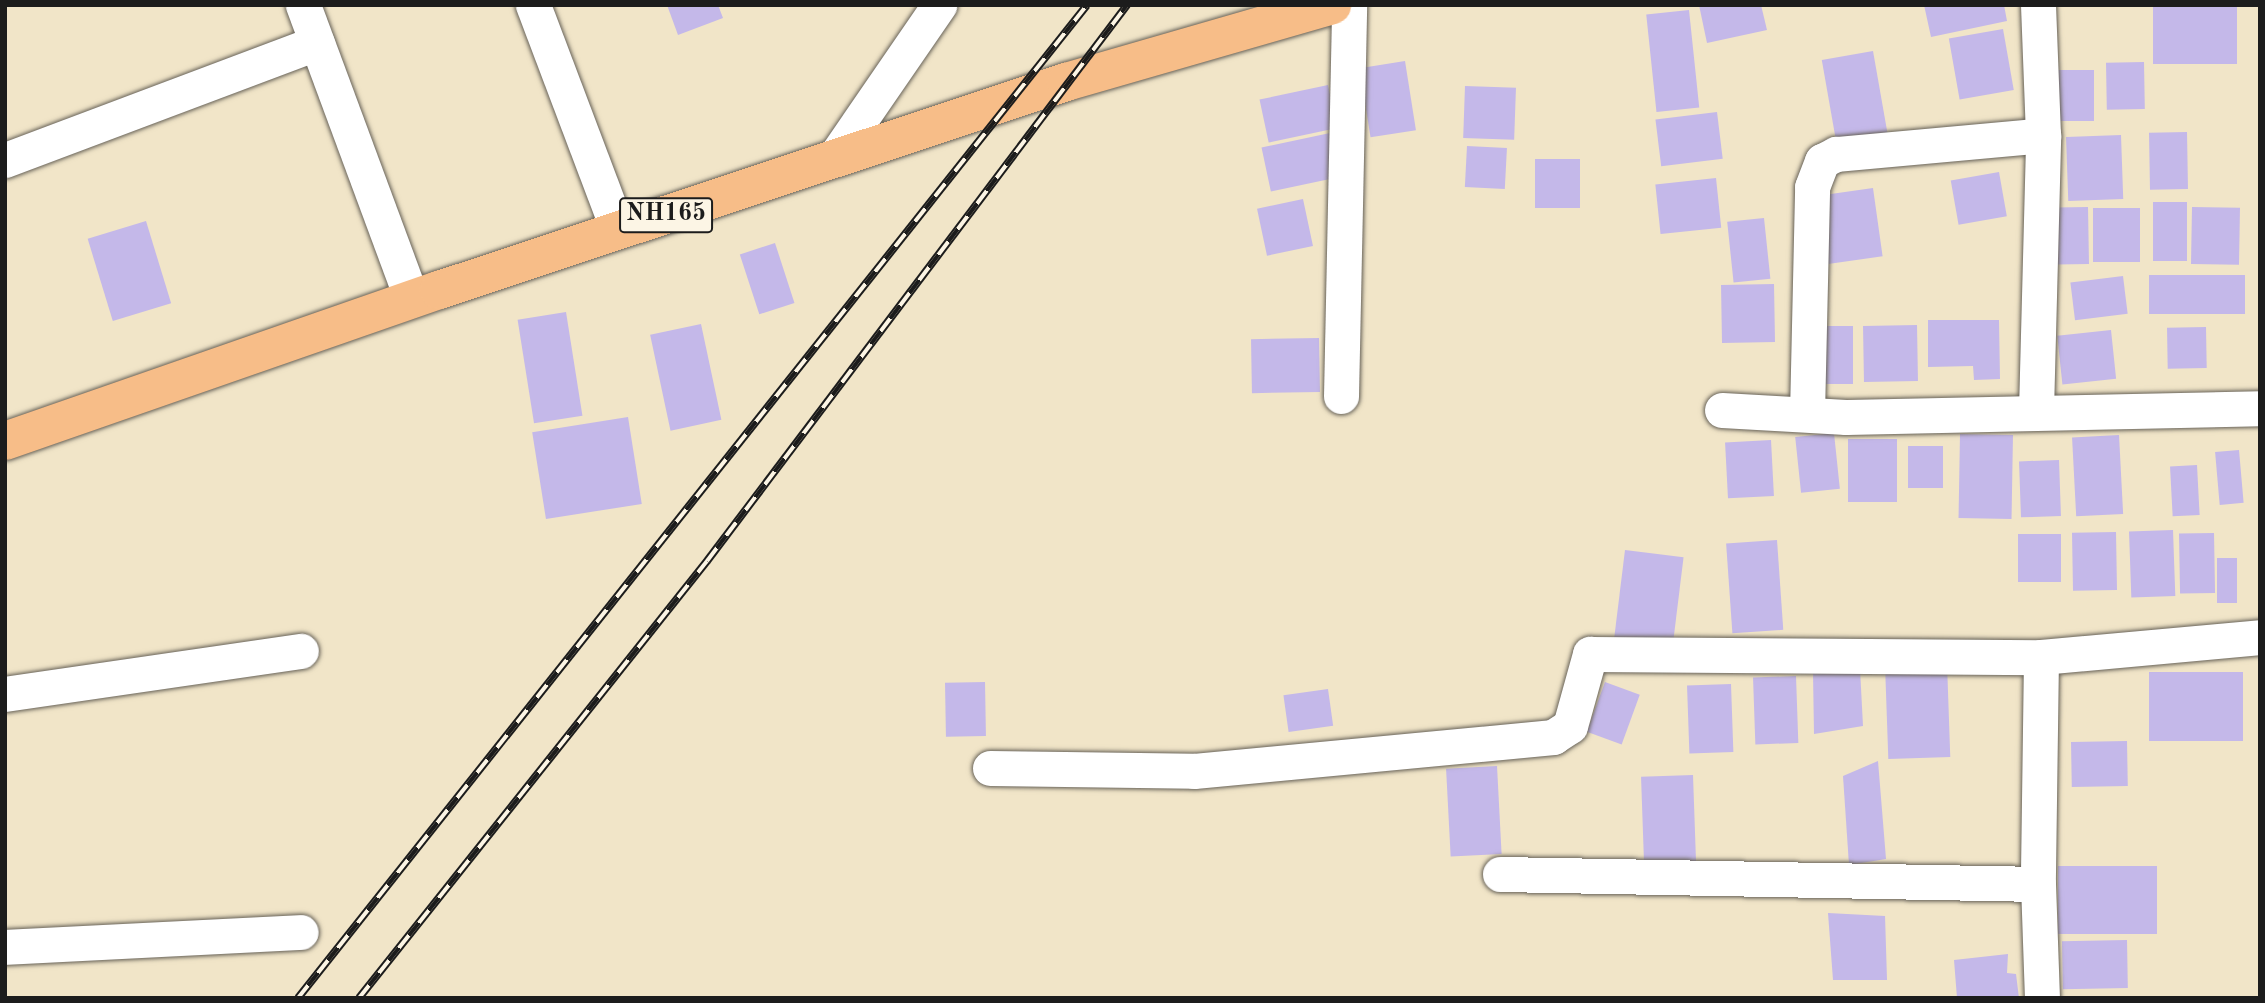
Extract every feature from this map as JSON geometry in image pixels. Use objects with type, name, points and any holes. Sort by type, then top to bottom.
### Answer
[{"type":"highway","name":"NH165","points":[[5,441],[412,299],[834,158],[1066,82],[1332,5]]},
{"type":"street","points":[[303,5],[412,299]]},
{"type":"street","points":[[533,5],[618,230]]},
{"type":"street","points":[[834,158],[939,5]]},
{"type":"street","points":[[1341,396],[1349,5]]},
{"type":"street","points":[[2036,411],[2043,135],[2038,5]]},
{"type":"street","points":[[5,160],[317,43]]},
{"type":"street","points":[[1807,414],[1812,187],[1822,161],[1836,153],[2043,135]]},
{"type":"street","points":[[1722,410],[1807,414],[2260,408]]},
{"type":"street","points":[[990,768],[1194,771],[1553,737],[1570,726],[1591,654],[2040,657],[2260,637]]},
{"type":"street","points":[[5,694],[301,651]]},
{"type":"street","points":[[2040,657],[2038,884],[2042,998]]},
{"type":"street","points":[[1500,874],[2038,884]]},
{"type":"street","points":[[5,947],[301,932]]},
{"type":"building","points":[[667,5],[718,5],[723,18],[678,35]]},
{"type":"building","points":[[1699,5],[1761,5],[1767,30],[1707,43]]},
{"type":"building","points":[[1924,5],[2004,5],[2007,21],[1931,37]]},
{"type":"building","points":[[2153,5],[2237,5],[2237,64],[2153,64]]},
{"type":"building","points":[[1689,10],[1699,107],[1656,112],[1646,14]]},
{"type":"building","points":[[2003,29],[2014,90],[1960,100],[1949,39]]},
{"type":"building","points":[[1873,51],[1889,140],[1837,149],[1822,60]]},
{"type":"building","points":[[1405,61],[1416,130],[1371,137],[1360,68]]},
{"type":"building","points":[[2144,62],[2145,109],[2107,110],[2106,63]]},
{"type":"building","points":[[2055,70],[2094,70],[2094,121],[2055,121]]},
{"type":"building","points":[[1328,85],[1337,128],[1269,143],[1260,100]]},
{"type":"building","points":[[1465,86],[1516,88],[1514,140],[1463,138]]},
{"type":"building","points":[[1717,112],[1723,159],[1661,166],[1655,120]]},
{"type":"building","points":[[2187,132],[2188,189],[2150,190],[2149,133]]},
{"type":"building","points":[[1330,133],[1339,177],[1271,192],[1262,148]]},
{"type":"building","points":[[2121,135],[2123,199],[2068,201],[2066,137]]},
{"type":"building","points":[[1467,146],[1507,148],[1505,189],[1465,187]]},
{"type":"building","points":[[1535,159],[1580,159],[1580,208],[1535,208]]},
{"type":"building","points":[[1999,172],[2007,216],[1959,225],[1951,181]]},
{"type":"building","points":[[1716,178],[1721,228],[1661,234],[1655,184]]},
{"type":"building","points":[[1873,188],[1883,256],[1828,264],[1819,196]]},
{"type":"building","points":[[1303,199],[1313,246],[1267,256],[1257,209]]},
{"type":"building","points":[[2153,202],[2187,202],[2187,261],[2153,261]]},
{"type":"building","points":[[2088,207],[2089,264],[2057,265],[2056,208]]},
{"type":"building","points":[[2192,207],[2240,208],[2239,265],[2191,264]]},
{"type":"building","points":[[2093,208],[2140,208],[2140,262],[2093,262]]},
{"type":"building","points":[[1764,218],[1770,279],[1734,283],[1727,222]]},
{"type":"building","points":[[146,221],[171,303],[113,321],[88,239]]},
{"type":"building","points":[[775,243],[794,303],[759,314],[740,254]]},
{"type":"building","points":[[2149,275],[2245,275],[2245,314],[2149,314]]},
{"type":"building","points":[[2123,276],[2128,314],[2075,320],[2070,282]]},
{"type":"building","points":[[1774,284],[1775,342],[1722,343],[1721,285]]},
{"type":"building","points":[[566,312],[582,416],[534,423],[518,320]]},
{"type":"building","points":[[1928,320],[1999,320],[2000,379],[1974,380],[1973,366],[1928,367]]},
{"type":"building","points":[[701,324],[721,420],[671,431],[650,335]]},
{"type":"building","points":[[1917,325],[1918,381],[1864,382],[1863,326]]},
{"type":"building","points":[[1819,326],[1853,326],[1853,384],[1819,384]]},
{"type":"building","points":[[2206,327],[2207,368],[2168,369],[2167,328]]},
{"type":"building","points":[[2111,330],[2116,379],[2062,384],[2057,336]]},
{"type":"building","points":[[1319,338],[1320,392],[1252,393],[1251,339]]},
{"type":"building","points":[[628,417],[642,504],[546,519],[532,432]]},
{"type":"building","points":[[1834,433],[1840,489],[1801,493],[1795,437]]},
{"type":"building","points":[[1960,434],[2013,435],[2012,519],[1959,518]]},
{"type":"building","points":[[2119,435],[2123,514],[2076,516],[2072,437]]},
{"type":"building","points":[[1848,439],[1897,439],[1897,502],[1848,502]]},
{"type":"building","points":[[1771,440],[1774,496],[1728,498],[1725,442]]},
{"type":"building","points":[[1908,446],[1943,446],[1943,488],[1908,488]]},
{"type":"building","points":[[2239,450],[2244,503],[2220,505],[2215,452]]},
{"type":"building","points":[[2059,460],[2061,516],[2021,517],[2019,461]]},
{"type":"building","points":[[2197,465],[2200,515],[2173,516],[2170,466]]},
{"type":"building","points":[[2173,530],[2175,596],[2131,597],[2129,532]]},
{"type":"building","points":[[2116,532],[2117,590],[2073,591],[2072,533]]},
{"type":"building","points":[[2214,533],[2215,593],[2180,594],[2179,534]]},
{"type":"building","points":[[2018,534],[2061,534],[2061,582],[2018,582]]},
{"type":"building","points":[[1777,540],[1783,630],[1732,633],[1726,544]]},
{"type":"building","points":[[1625,550],[1684,557],[1672,648],[1614,640]]},
{"type":"building","points":[[2217,558],[2237,558],[2237,603],[2217,603]]},
{"type":"building","points":[[1947,663],[1950,757],[1888,759],[1885,665]]},
{"type":"building","points":[[1860,669],[1863,726],[1814,734],[1813,673]]},
{"type":"building","points":[[2149,672],[2243,672],[2243,741],[2149,741]]},
{"type":"building","points":[[1796,676],[1798,743],[1755,744],[1753,678]]},
{"type":"building","points":[[985,682],[986,736],[946,737],[945,683]]},
{"type":"building","points":[[1605,682],[1640,695],[1622,744],[1587,732]]},
{"type":"building","points":[[1731,684],[1733,752],[1689,753],[1687,686]]},
{"type":"building","points":[[1328,689],[1333,726],[1289,732],[1283,695]]},
{"type":"building","points":[[2127,741],[2128,786],[2072,787],[2071,742]]},
{"type":"building","points":[[1878,761],[1886,859],[1849,865],[1843,776]]},
{"type":"building","points":[[1497,766],[1502,854],[1451,857],[1446,769]]},
{"type":"building","points":[[1693,775],[1696,866],[1644,868],[1641,777]]},
{"type":"building","points":[[2058,866],[2157,866],[2157,934],[2058,934]]},
{"type":"building","points":[[1828,913],[1885,916],[1887,980],[1833,980]]},
{"type":"building","points":[[2127,940],[2128,988],[2063,989],[2062,941]]},
{"type":"building","points":[[2008,954],[2007,973],[2016,974],[2019,998],[1957,998],[1954,960]]},
{"type":"railway","points":[[298,998],[1087,5]]},
{"type":"railway","points":[[359,998],[707,561],[1127,5]]}]
